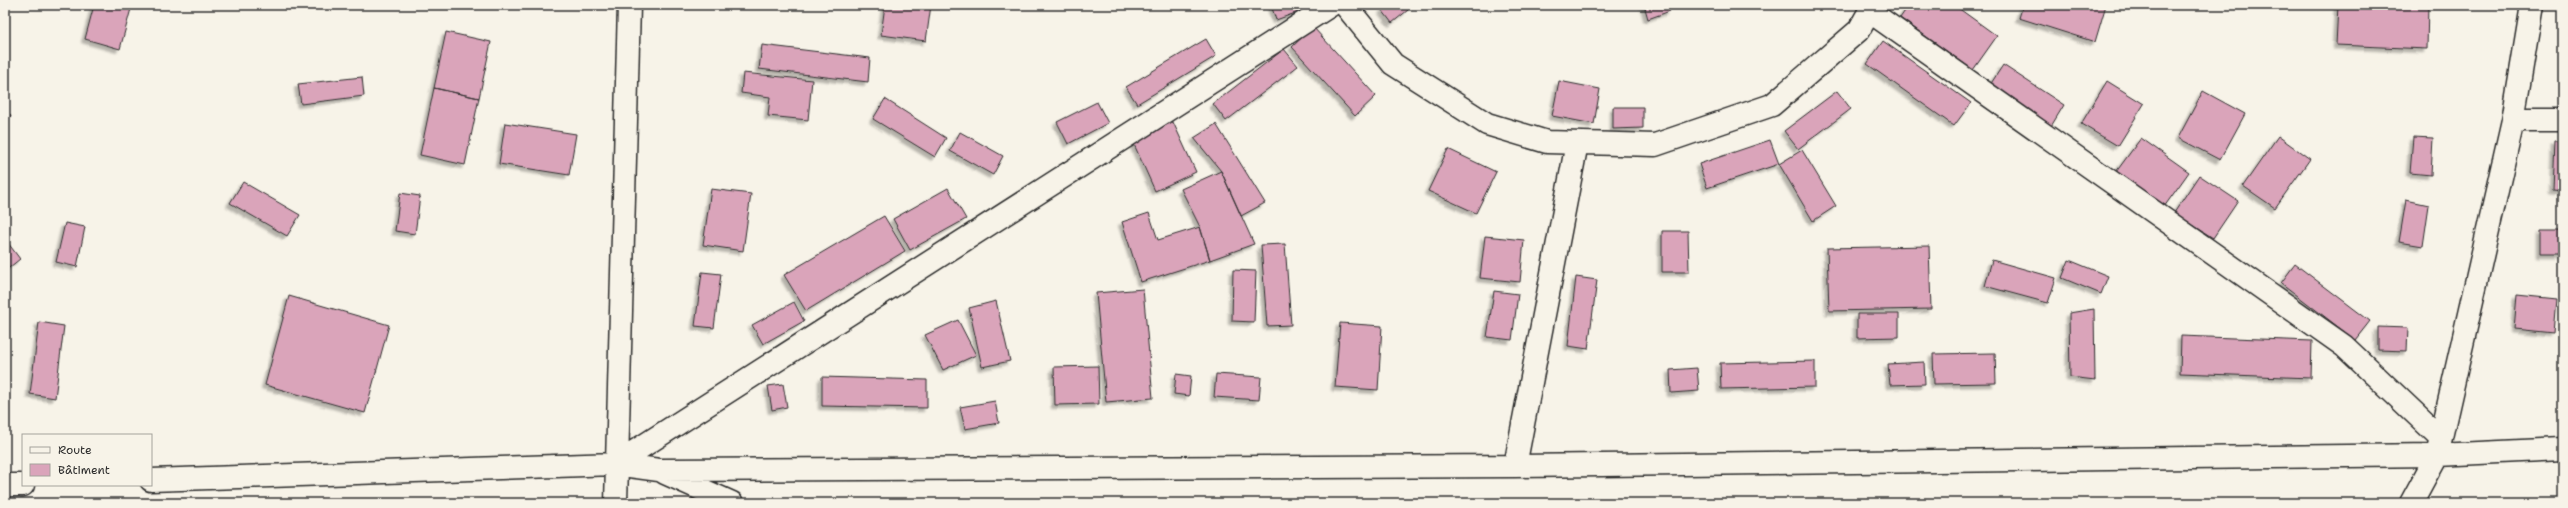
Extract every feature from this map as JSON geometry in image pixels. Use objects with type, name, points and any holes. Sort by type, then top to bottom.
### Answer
[{"type":"street","points":[[616,503],[615,464],[628,5]]},
{"type":"street","points":[[615,464],[1331,5]]},
{"type":"street","points":[[1345,5],[1393,64],[1487,124],[1547,142],[1655,145],[1772,105],[1859,30],[1871,8],[2344,346],[2439,447]]},
{"type":"street","points":[[2410,503],[2439,447],[2513,120],[2532,5]]},
{"type":"street","points":[[2513,120],[2563,120]]},
{"type":"street","points":[[1515,466],[1577,143]]},
{"type":"street","points":[[152,480],[615,464],[659,470],[1515,466],[2439,447],[2563,449]]},
{"type":"street","points":[[659,470],[732,503]]},
{"type":"street","points":[[5,485],[22,485]]},
{"type":"building","points":[[94,5],[132,5],[120,49],[85,39]]},
{"type":"building","points":[[885,5],[931,5],[926,41],[881,35]]},
{"type":"building","points":[[1271,5],[1299,5],[1301,11],[1276,20]]},
{"type":"building","points":[[1389,5],[1404,5],[1408,10],[1392,23],[1382,10]]},
{"type":"building","points":[[1644,5],[1668,5],[1670,11],[1648,19]]},
{"type":"building","points":[[1909,5],[1954,5],[1997,36],[1973,70],[1900,18]]},
{"type":"building","points":[[2023,5],[2106,5],[2095,42],[2019,18]]},
{"type":"building","points":[[2338,5],[2428,5],[2427,49],[2336,45]]},
{"type":"building","points":[[1313,27],[1376,96],[1355,116],[1292,47]]},
{"type":"building","points":[[446,32],[491,42],[479,98],[434,88]]},
{"type":"building","points":[[1206,39],[1216,56],[1137,104],[1126,87]]},
{"type":"building","points":[[1883,41],[1971,103],[1954,126],[1867,64]]},
{"type":"building","points":[[762,45],[870,58],[868,82],[759,69]]},
{"type":"building","points":[[1284,49],[1298,66],[1226,121],[1213,104]]},
{"type":"building","points":[[2003,65],[2064,105],[2050,128],[1988,88]]},
{"type":"building","points":[[743,73],[812,80],[808,120],[768,116],[770,97],[741,93]]},
{"type":"building","points":[[362,77],[364,96],[301,104],[298,84]]},
{"type":"building","points":[[1559,81],[1600,89],[1594,124],[1552,116]]},
{"type":"building","points":[[2107,81],[2144,104],[2118,146],[2081,124]]},
{"type":"building","points":[[434,88],[479,98],[465,165],[420,155]]},
{"type":"building","points":[[1837,91],[1851,109],[1798,149],[1784,131]]},
{"type":"building","points":[[2203,91],[2245,114],[2220,160],[2178,138]]},
{"type":"building","points":[[885,99],[946,138],[935,157],[873,119]]},
{"type":"building","points":[[1097,102],[1108,123],[1068,144],[1057,122]]},
{"type":"building","points":[[1613,107],[1643,107],[1643,128],[1613,129]]},
{"type":"building","points":[[5,112],[11,115],[5,126]]},
{"type":"building","points":[[1173,122],[1196,172],[1155,191],[1132,140]]},
{"type":"building","points":[[505,123],[576,134],[569,175],[499,164]]},
{"type":"building","points":[[1216,124],[1265,203],[1241,216],[1221,171],[1194,138]]},
{"type":"building","points":[[960,132],[1003,156],[993,175],[950,151]]},
{"type":"building","points":[[2278,136],[2310,159],[2275,208],[2243,186]]},
{"type":"building","points":[[2413,137],[2433,138],[2431,175],[2410,173]]},
{"type":"building","points":[[2141,138],[2189,172],[2164,207],[2116,172]]},
{"type":"building","points":[[1770,140],[1779,164],[1707,188],[1699,164]]},
{"type":"building","points":[[2555,142],[2563,142],[2563,191],[2553,190]]},
{"type":"building","points":[[1448,149],[1496,172],[1476,213],[1428,191]]},
{"type":"building","points":[[1802,150],[1836,206],[1813,221],[1779,164]]},
{"type":"building","points":[[1221,171],[1254,244],[1210,260],[1200,227],[1181,189]]},
{"type":"building","points":[[2199,175],[2238,201],[2213,238],[2174,213]]},
{"type":"building","points":[[243,182],[300,215],[287,236],[230,203]]},
{"type":"building","points":[[948,188],[966,219],[910,250],[893,219]]},
{"type":"building","points":[[711,189],[751,194],[743,251],[703,245]]},
{"type":"building","points":[[400,193],[420,196],[415,234],[395,231]]},
{"type":"building","points":[[2406,200],[2429,205],[2423,246],[2399,242]]},
{"type":"building","points":[[1149,213],[1158,240],[1200,227],[1210,260],[1141,282],[1122,222]]},
{"type":"building","points":[[884,216],[905,251],[806,311],[784,275]]},
{"type":"building","points":[[65,223],[85,227],[77,267],[56,262]]},
{"type":"building","points":[[2540,229],[2563,229],[2563,254],[2540,254]]},
{"type":"building","points":[[1662,231],[1688,231],[1689,272],[1662,272]]},
{"type":"building","points":[[1485,236],[1524,240],[1520,282],[1480,278]]},
{"type":"building","points":[[5,239],[20,259],[5,271]]},
{"type":"building","points":[[1285,244],[1291,325],[1267,326],[1261,245]]},
{"type":"building","points":[[1929,246],[1931,309],[1829,311],[1827,248]]},
{"type":"building","points":[[1992,260],[2056,278],[2048,303],[1985,286]]},
{"type":"building","points":[[2069,260],[2108,276],[2101,294],[2062,278]]},
{"type":"building","points":[[2295,264],[2370,321],[2355,340],[2281,283]]},
{"type":"building","points":[[1233,270],[1256,271],[1254,322],[1232,321]]},
{"type":"building","points":[[702,272],[721,274],[714,328],[695,326]]},
{"type":"building","points":[[1576,277],[1597,280],[1588,349],[1568,346]]},
{"type":"building","points":[[1143,289],[1153,398],[1106,402],[1096,293]]},
{"type":"building","points":[[1494,291],[1518,294],[1512,340],[1487,337]]},
{"type":"building","points":[[2517,295],[2556,299],[2553,333],[2514,329]]},
{"type":"building","points":[[289,296],[389,325],[365,413],[265,385]]},
{"type":"building","points":[[996,301],[1010,361],[982,367],[969,308]]},
{"type":"building","points":[[794,302],[804,321],[763,344],[752,325]]},
{"type":"building","points":[[2094,309],[2095,380],[2070,377],[2069,313]]},
{"type":"building","points":[[1857,314],[1899,314],[1899,337],[1857,338]]},
{"type":"building","points":[[958,320],[976,355],[943,370],[925,335]]},
{"type":"building","points":[[39,322],[64,326],[55,398],[30,394]]},
{"type":"building","points":[[1340,323],[1382,326],[1378,390],[1335,387]]},
{"type":"building","points":[[2378,327],[2408,328],[2407,351],[2378,350]]},
{"type":"building","points":[[2181,336],[2312,341],[2311,378],[2180,373]]},
{"type":"building","points":[[1995,353],[1996,383],[1934,384],[1933,354]]},
{"type":"building","points":[[1815,361],[1815,387],[1721,389],[1720,363]]},
{"type":"building","points":[[1924,362],[1925,384],[1890,385],[1888,364]]},
{"type":"building","points":[[1098,366],[1099,404],[1055,405],[1054,367]]},
{"type":"building","points":[[1697,368],[1699,391],[1671,393],[1670,370]]},
{"type":"building","points":[[1176,374],[1191,376],[1189,396],[1174,394]]},
{"type":"building","points":[[1216,374],[1261,377],[1259,400],[1214,397]]},
{"type":"building","points":[[822,377],[927,380],[927,408],[822,406]]},
{"type":"building","points":[[783,384],[787,407],[772,410],[768,386]]},
{"type":"building","points":[[995,401],[999,423],[965,429],[960,407]]}]
